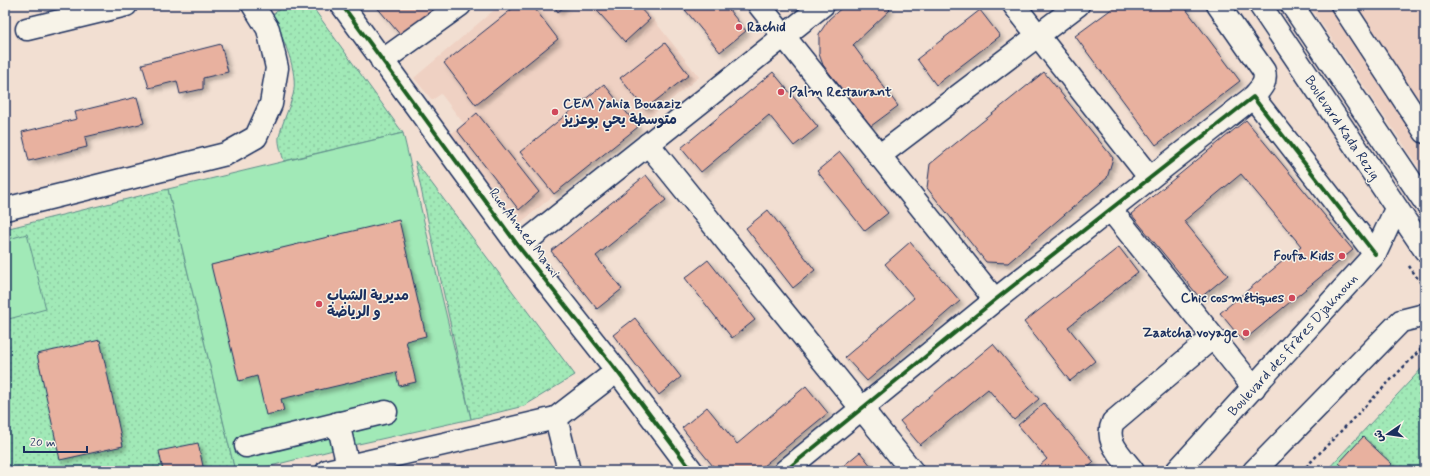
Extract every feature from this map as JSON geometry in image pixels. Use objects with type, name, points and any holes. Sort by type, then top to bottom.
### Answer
[{"type":"street","points":[[27,29],[126,5]]},
{"type":"street","name":"Rue Ahmed Mami","points":[[342,5],[519,247],[692,471]]},
{"type":"street","points":[[382,61],[460,5]]},
{"type":"street","points":[[759,5],[995,300]]},
{"type":"street","points":[[519,247],[823,5]]},
{"type":"street","points":[[1014,5],[1150,178]]},
{"type":"street","points":[[879,156],[1078,5]]},
{"type":"street","points":[[785,471],[995,300],[1253,97],[1266,79],[1264,71],[1218,5]]},
{"type":"street","name":"Boulevard Kada Rezig","points":[[1260,5],[1425,250]]},
{"type":"street","name":"Boulevard Kada Rezig","points":[[1292,5],[1425,202]]},
{"type":"street","points":[[1342,5],[1425,132]]},
{"type":"street","points":[[5,209],[226,154],[256,137],[272,104],[277,68],[268,29],[255,6]]},
{"type":"street","points":[[1253,97],[1375,254]]},
{"type":"street","points":[[648,144],[912,471]]},
{"type":"street","points":[[1110,209],[1254,388]]},
{"type":"street","name":"Boulevard des frères Djaknoun","points":[[1177,471],[1375,254],[1396,209]]},
{"type":"street","points":[[1254,471],[1401,321],[1425,315]]},
{"type":"street","points":[[1133,471],[1112,443],[1109,431],[1113,422],[1213,337]]},
{"type":"street","points":[[327,471],[556,418],[616,371]]},
{"type":"street","points":[[246,446],[386,412]]},
{"type":"street","points":[[556,418],[569,471]]},
{"type":"street","points":[[338,423],[348,466]]},
{"type":"path","points":[[1302,471],[1425,345]]},
{"type":"shaded area","name":"CEM Yahia Bouaziz متوسطة يحي بوعزيز","points":[[500,5],[642,5],[699,77],[520,223],[449,135],[464,124],[441,94],[432,100],[414,78]]},
{"type":"shaded area","points":[[1309,5],[1425,5],[1425,176]]},
{"type":"green space","points":[[285,5],[311,5],[403,133],[284,161],[279,137],[293,95],[294,76],[289,54],[271,16]]},
{"type":"green space","name":"مديرية الشباب و الرياضة","points":[[403,133],[471,419],[345,447],[251,471],[235,471],[168,189]]},
{"type":"green space","points":[[415,161],[575,375],[524,406],[471,419]]},
{"type":"green space","points":[[168,189],[235,471],[5,471],[5,229]]},
{"type":"green space","points":[[27,234],[46,309],[5,320],[5,240]]},
{"type":"green space","points":[[1425,365],[1425,471],[1326,471]]},
{"type":"building","points":[[375,5],[431,5],[435,10],[402,37]]},
{"type":"building","points":[[517,5],[532,5],[558,39],[476,105],[444,63]]},
{"type":"building","points":[[553,5],[566,5],[558,12]]},
{"type":"building","points":[[592,5],[637,5],[650,19],[625,42]]},
{"type":"building","points":[[681,5],[725,5],[746,31],[720,52]]},
{"type":"building","points":[[845,5],[886,5],[890,10],[853,45],[898,106],[871,126],[823,65],[819,54],[819,34],[829,19]]},
{"type":"building","points":[[1117,5],[1183,5],[1240,81],[1156,145],[1075,36]]},
{"type":"building","points":[[980,10],[1000,36],[936,85],[917,59]]},
{"type":"building","points":[[665,43],[689,75],[645,109],[620,78]]},
{"type":"building","points":[[221,44],[228,72],[203,78],[203,89],[180,94],[177,81],[149,88],[142,64]]},
{"type":"building","points":[[773,72],[818,127],[794,146],[769,115],[701,172],[681,148]]},
{"type":"building","points":[[1044,72],[1113,158],[1107,178],[1008,263],[986,262],[927,188],[930,164]]},
{"type":"building","points":[[604,84],[638,127],[554,194],[520,152]]},
{"type":"building","points":[[137,97],[144,123],[85,137],[87,147],[29,161],[22,132],[77,119],[75,112]]},
{"type":"building","points":[[477,113],[539,192],[519,210],[457,130]]},
{"type":"building","points":[[1246,120],[1353,250],[1243,341],[1220,313],[1301,246],[1241,174],[1184,221],[1228,275],[1200,298],[1131,214]]},
{"type":"building","points":[[840,152],[888,213],[865,231],[817,171]]},
{"type":"building","points":[[646,175],[666,200],[596,256],[622,289],[597,309],[551,251]]},
{"type":"building","points":[[768,210],[815,270],[793,288],[746,228]]},
{"type":"building","points":[[399,220],[426,336],[406,341],[416,382],[399,386],[396,372],[281,399],[284,411],[266,415],[257,376],[239,381],[211,265]]},
{"type":"building","points":[[910,242],[960,301],[867,381],[845,357],[914,298],[885,264]]},
{"type":"building","points":[[1119,247],[1138,272],[1068,327],[1095,361],[1070,381],[1024,322]]},
{"type":"building","points":[[708,260],[755,320],[732,338],[685,278]]},
{"type":"building","points":[[635,318],[681,377],[659,395],[613,335]]},
{"type":"building","points":[[100,340],[123,446],[60,460],[37,354]]},
{"type":"building","points":[[993,344],[1039,399],[1014,420],[988,389],[920,445],[900,421]]},
{"type":"building","points":[[806,386],[828,413],[757,471],[717,471],[682,428],[707,407],[737,444]]},
{"type":"building","points":[[1044,403],[1094,462],[1084,471],[1033,471],[1047,459],[1018,425]]},
{"type":"building","points":[[1363,437],[1392,464],[1385,471],[1348,471],[1339,463]]},
{"type":"building","points":[[198,443],[204,471],[163,471],[159,451]]},
{"type":"building","points":[[860,452],[875,471],[837,471]]},
{"type":"cycle path","points":[[342,5],[519,247],[617,371],[692,471]]},
{"type":"cycle path","points":[[785,471],[995,300],[1253,97],[1375,254]]},
{"type":"place","name":"Rachid","points":[[739,27]]},
{"type":"place","name":"Palm Restaurant","points":[[781,92]]},
{"type":"place","name":"CEM Yahia Bouaziz متوسطة يحي بوعزيز","points":[[555,112]]},
{"type":"place","name":"Foufa Kids","points":[[1342,256]]},
{"type":"place","name":"Chic cosmétiques","points":[[1292,298]]},
{"type":"place","name":"مديرية الشباب و الرياضة","points":[[319,304]]},
{"type":"place","name":"Zaatcha voyage","points":[[1246,333]]}]
